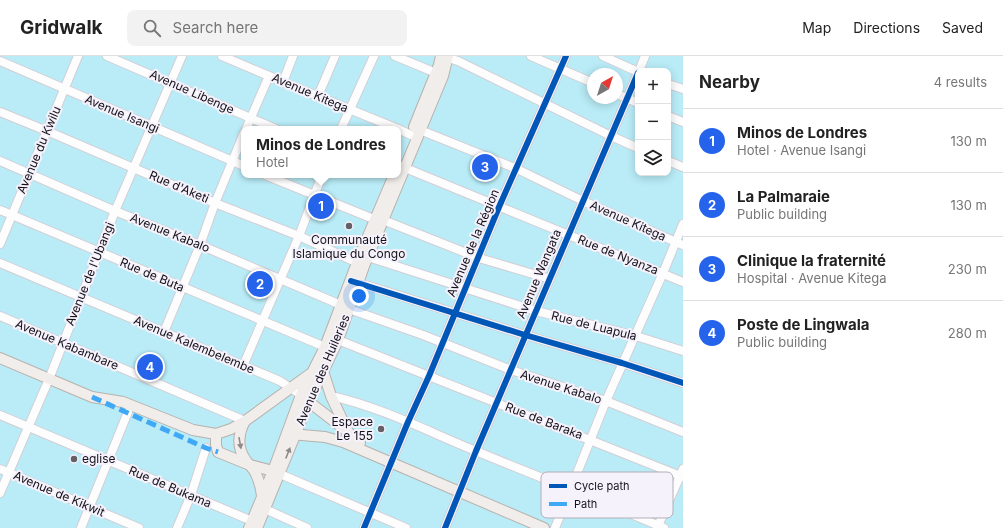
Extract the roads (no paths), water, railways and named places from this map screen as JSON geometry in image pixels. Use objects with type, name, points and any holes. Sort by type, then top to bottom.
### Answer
[{"type":"main road","name":"Avenue des Huileries","points":[[401,167],[420,130],[445,57]]},
{"type":"main road","name":"Avenue des Huileries","points":[[401,167],[402,131],[440,74]]},
{"type":"main road","name":"Avenue des Huileries","points":[[354,282],[368,257],[393,178]]},
{"type":"main road","name":"Avenue des Huileries","points":[[252,526],[265,509],[276,472],[305,398],[312,372],[345,307],[354,282],[358,263],[379,220],[396,178]]},
{"type":"main road","name":"Avenue des Huileries","points":[[305,398],[323,371],[338,340],[345,307]]},
{"type":"main road","points":[[0,358],[92,397],[123,402],[193,430],[216,434],[231,429],[245,421],[312,372]]},
{"type":"main road","points":[[323,371],[331,396],[348,432]]},
{"type":"main road","name":"Avenue Kalembelembe","points":[[305,398],[360,443]]},
{"type":"main road","points":[[245,421],[240,430],[239,438],[242,454],[255,472],[260,484],[262,496]]},
{"type":"main road","points":[[216,434],[216,445],[218,452],[250,465],[276,472]]},
{"type":"main road","points":[[291,434],[325,436],[343,442],[544,528]]},
{"type":"main road","name":"Avenue des Huileries","points":[[252,526],[262,496],[276,472]]},
{"type":"street","name":"Avenue du Kwilu","points":[[0,244],[78,56]]},
{"type":"street","name":"Avenue Libenge","points":[[108,56],[269,126]]},
{"type":"street","name":"Avenue de l'Ubangi","points":[[0,493],[49,379],[115,211],[182,56]]},
{"type":"street","name":"Avenue Kitega","points":[[222,56],[390,126]]},
{"type":"street","points":[[283,82],[293,56]]},
{"type":"street","points":[[318,96],[335,56]]},
{"type":"street","points":[[342,126],[374,56]]},
{"type":"street","points":[[395,56],[440,74]]},
{"type":"street","points":[[531,56],[587,80]]},
{"type":"street","name":"Avenue de la Région","points":[[364,528],[408,422],[430,376],[499,207],[566,56]]},
{"type":"street","points":[[603,56],[635,71]]},
{"type":"street","name":"Avenue Wangata","points":[[640,68],[645,56]]},
{"type":"street","points":[[445,57],[458,61],[635,147]]},
{"type":"street","name":"Avenue Isangi","points":[[0,61],[241,165]]},
{"type":"street","points":[[247,126],[269,76]]},
{"type":"street","name":"Avenue Wangata","points":[[445,528],[458,492],[635,80]]},
{"type":"street","points":[[671,85],[683,89]]},
{"type":"street","points":[[623,97],[635,102]]},
{"type":"street","name":"Rue d'Aketi","points":[[0,112],[215,203],[299,236],[358,263]]},
{"type":"street","points":[[671,117],[683,122]]},
{"type":"street","name":"Avenue Kitega","points":[[420,130],[517,169],[583,201],[679,244]]},
{"type":"street","points":[[164,332],[241,140]]},
{"type":"street","name":"Avenue Kabalo","points":[[0,160],[115,211],[200,245],[345,307],[423,335],[442,344],[511,370],[606,402],[683,432]]},
{"type":"street","points":[[671,161],[683,167]]},
{"type":"street","name":"Rue de Nyanza","points":[[401,167],[683,282]]},
{"type":"street","points":[[273,178],[313,195],[478,258],[550,279]]},
{"type":"street","points":[[244,366],[299,236],[313,195],[321,178]]},
{"type":"street","name":"Rue de Buta","points":[[0,210],[325,347]]},
{"type":"street","points":[[578,472],[622,363],[636,336],[663,273],[679,244],[683,224]]},
{"type":"street","name":"Rue de Luapula","points":[[368,257],[536,311],[636,336],[683,351]]},
{"type":"street","name":"Avenue Kalembelembe","points":[[0,263],[280,381],[305,398]]},
{"type":"street","points":[[354,282],[525,335],[622,363],[683,383]]},
{"type":"street","name":"Avenue Kabambare","points":[[0,316],[245,421]]},
{"type":"street","name":"Rue de Baraka","points":[[338,340],[591,440],[682,474]]},
{"type":"street","points":[[331,396],[344,399],[408,422],[541,478]]},
{"type":"street","points":[[81,528],[128,412]]},
{"type":"street","name":"Rue de Bukama","points":[[0,415],[190,495],[252,526]]},
{"type":"street","name":"Avenue Kalembelembe","points":[[360,443],[371,454]]},
{"type":"street","points":[[177,528],[206,448]]},
{"type":"street","name":"Avenue de Kikwit","points":[[0,469],[139,528]]},
{"type":"street","points":[[276,472],[406,528]]},
{"type":"street","points":[[673,496],[682,474]]},
{"type":"street","points":[[265,509],[307,528]]},
{"type":"street","points":[[555,528],[559,518]]},
{"type":"street","points":[[638,518],[660,527]]},
{"type":"water","points":[[0,56],[683,56],[683,528],[0,528]]},
{"type":"place","name":"Clinique la fraternité","points":[[485,167]]},
{"type":"place","name":"Minos de Londres","points":[[321,206]]},
{"type":"place","name":"Communauté Islamique du Congo","points":[[349,226]]},
{"type":"place","name":"La Palmaraie","points":[[260,284]]},
{"type":"place","name":"Poste de Lingwala","points":[[150,367]]},
{"type":"place","name":"Espace Le 155","points":[[381,429]]},
{"type":"place","name":"eglise","points":[[74,459]]}]
